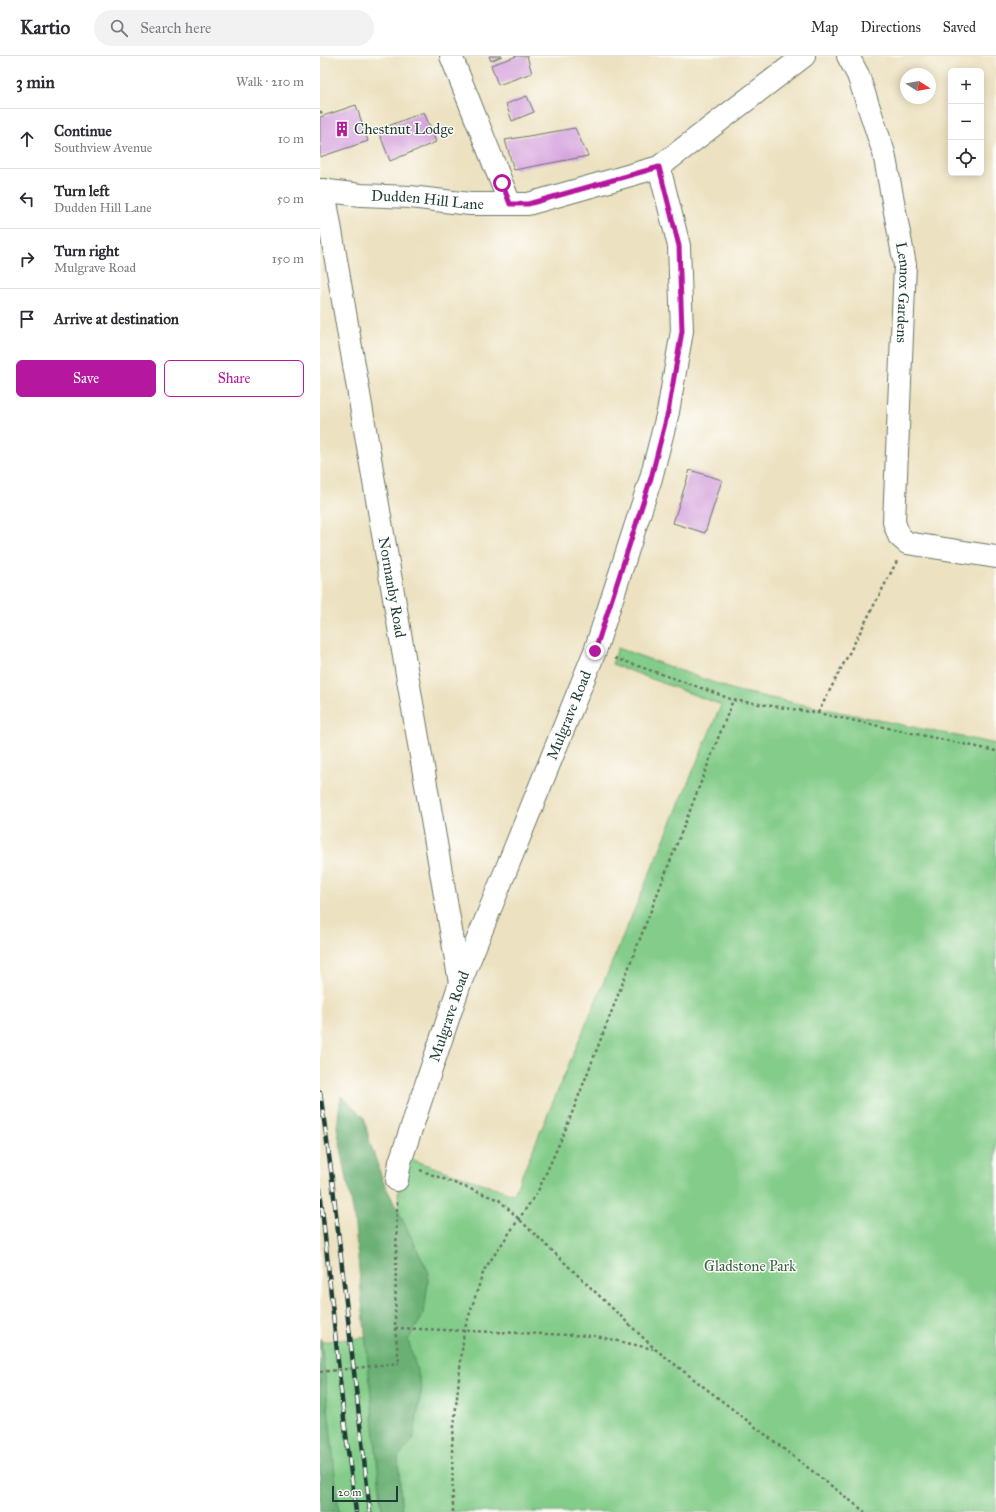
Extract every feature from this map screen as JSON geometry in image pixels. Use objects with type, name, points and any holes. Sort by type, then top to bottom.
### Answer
[{"type":"street","points":[[451,56],[510,204]]},
{"type":"street","name":"Dudden Hill Lane","points":[[322,190],[361,195],[410,197],[470,204],[528,204],[659,167],[804,56]]},
{"type":"street","name":"Lennox Gardens","points":[[848,56],[858,75],[884,153],[905,265],[894,522],[903,539]]},
{"type":"street","name":"Mulgrave Road","points":[[399,1171],[460,983],[595,651],[651,478],[668,412],[682,331],[679,246],[659,167]]},
{"type":"street","name":"Normanby Road","points":[[322,190],[460,983]]},
{"type":"street","points":[[903,539],[996,557]]},
{"type":"path","points":[[320,111],[324,116]]},
{"type":"path","points":[[818,713],[903,539]]},
{"type":"path","points":[[595,651],[733,700],[818,713],[996,751]]},
{"type":"path","points":[[453,1512],[452,1445],[464,1331],[484,1270],[520,1220],[538,1191],[565,1131],[733,700]]},
{"type":"path","points":[[320,1372],[399,1363],[396,1328],[399,1171],[499,1200],[655,1349],[865,1512]]},
{"type":"path","points":[[396,1328],[596,1336],[655,1349]]},
{"type":"green space","name":"Gladstone Park","points":[[618,648],[737,691],[996,744],[996,1512],[320,1512],[320,1342],[390,1335],[400,1325],[398,1178],[410,1159],[514,1194],[721,705],[612,664]]},
{"type":"green space","points":[[341,1096],[364,1117],[369,1140],[383,1181],[429,1273],[424,1314],[408,1340],[422,1387],[413,1440],[398,1457],[402,1512],[382,1512],[354,1216],[337,1127]]},
{"type":"green space","points":[[321,1339],[339,1512],[320,1512]]},
{"type":"building","points":[[489,56],[502,56],[491,61]]},
{"type":"building","points":[[517,56],[527,56],[532,73],[498,85],[491,65]]},
{"type":"building","points":[[527,96],[534,112],[512,121],[506,104]]},
{"type":"building","name":"Chestnut Lodge","points":[[356,105],[368,141],[320,157],[320,117]]},
{"type":"building","points":[[424,112],[436,142],[390,161],[378,130]]},
{"type":"building","points":[[575,128],[588,156],[514,170],[505,140]]},
{"type":"building","points":[[690,470],[722,480],[705,533],[673,523]]},
{"type":"railway","points":[[320,1092],[331,1170],[370,1512]]},
{"type":"railway","points":[[320,1189],[344,1419],[356,1512]]},
{"type":"place","name":"Chestnut Lodge","points":[[342,129]]},
{"type":"route","points":[[502,183],[510,204],[528,204],[605,181],[659,167],[679,246],[682,331],[668,412],[651,478],[595,651]]}]
